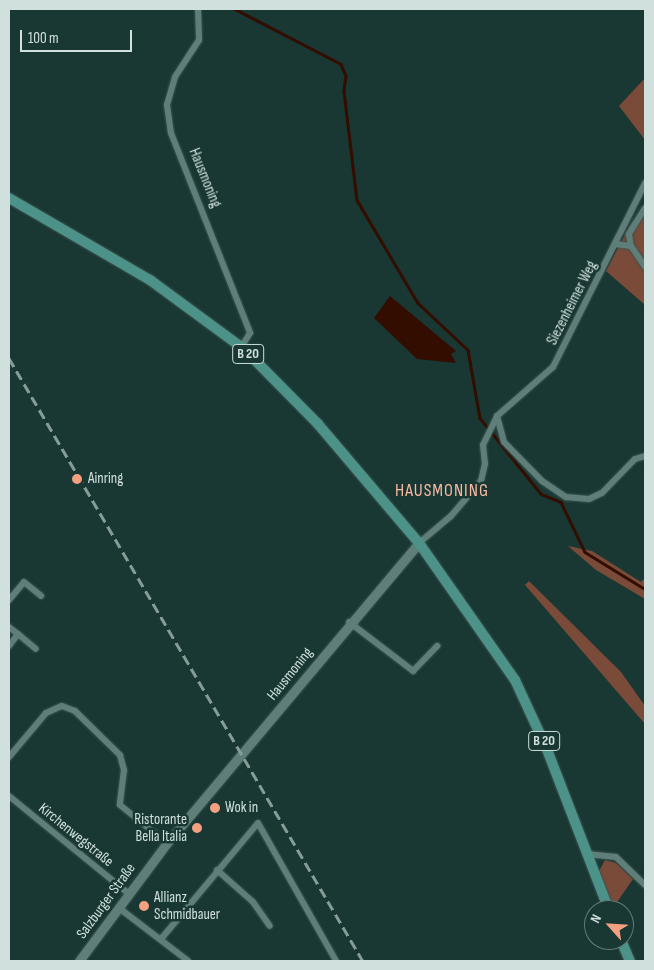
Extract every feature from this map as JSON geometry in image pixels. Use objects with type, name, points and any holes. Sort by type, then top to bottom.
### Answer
[{"type":"main road","name":"B 20","points":[[9,198],[150,280],[240,352],[318,424],[419,542],[516,680],[605,900]]},
{"type":"street","name":"Hausmoning","points":[[198,10],[199,40],[175,77],[167,105],[171,133],[250,333],[240,352]]},
{"type":"street","name":"Siezenheimer Weg","points":[[419,542],[481,481],[487,432],[497,416],[553,366],[645,183]]},
{"type":"street","points":[[645,208],[633,222],[631,246],[645,267]]},
{"type":"street","points":[[615,244],[631,246]]},
{"type":"street","points":[[497,416],[504,442],[542,482],[566,497],[589,499],[602,493],[635,460],[645,456]]},
{"type":"street","name":"Hausmoning","points":[[251,743],[349,622],[419,542]]},
{"type":"street","points":[[9,600],[24,582],[41,596]]},
{"type":"street","points":[[349,622],[413,671],[437,646]]},
{"type":"street","points":[[9,627],[36,649]]},
{"type":"street","points":[[9,646],[18,634]]},
{"type":"street","points":[[9,756],[46,713],[62,706],[74,711],[120,755],[124,770],[118,789],[120,805],[167,843]]},
{"type":"street","name":"Salzburger Straße","points":[[79,961],[167,843],[251,743]]},
{"type":"street","name":"Kirchenwegstraße","points":[[9,796],[128,893]]},
{"type":"street","points":[[160,939],[258,823],[336,961]]},
{"type":"street","points":[[587,854],[616,857],[645,885]]},
{"type":"street","points":[[217,870],[253,902],[270,926]]},
{"type":"street","points":[[119,908],[188,961]]},
{"type":"shaded area","points":[[645,78],[645,140],[619,106]]},
{"type":"shaded area","points":[[645,208],[645,305],[606,271],[631,223]]},
{"type":"shaded area","points":[[390,296],[456,351],[451,354],[456,363],[417,359],[374,318]]},
{"type":"shaded area","points":[[568,546],[592,551],[641,582],[645,578],[645,599],[596,570]]},
{"type":"shaded area","points":[[529,581],[621,672],[645,706],[645,724],[525,585]]},
{"type":"shaded area","points":[[605,860],[616,863],[633,879],[619,900],[610,900],[599,871]]},
{"type":"waterway","points":[[235,9],[341,64],[346,76],[344,91],[357,200],[418,303],[468,350],[480,418],[541,494],[561,502],[585,552],[645,589]]},
{"type":"railway","points":[[9,358],[363,961]]},
{"type":"place","name":"Ainring","points":[[77,479]]},
{"type":"place","name":"Wok in","points":[[215,808]]},
{"type":"place","name":"Ristorante Bella Italia","points":[[197,828]]},
{"type":"place","name":"Allianz Schmidbauer","points":[[144,906]]},
{"type":"district","name":"HAUSMONING","points":[[442,491]]}]
